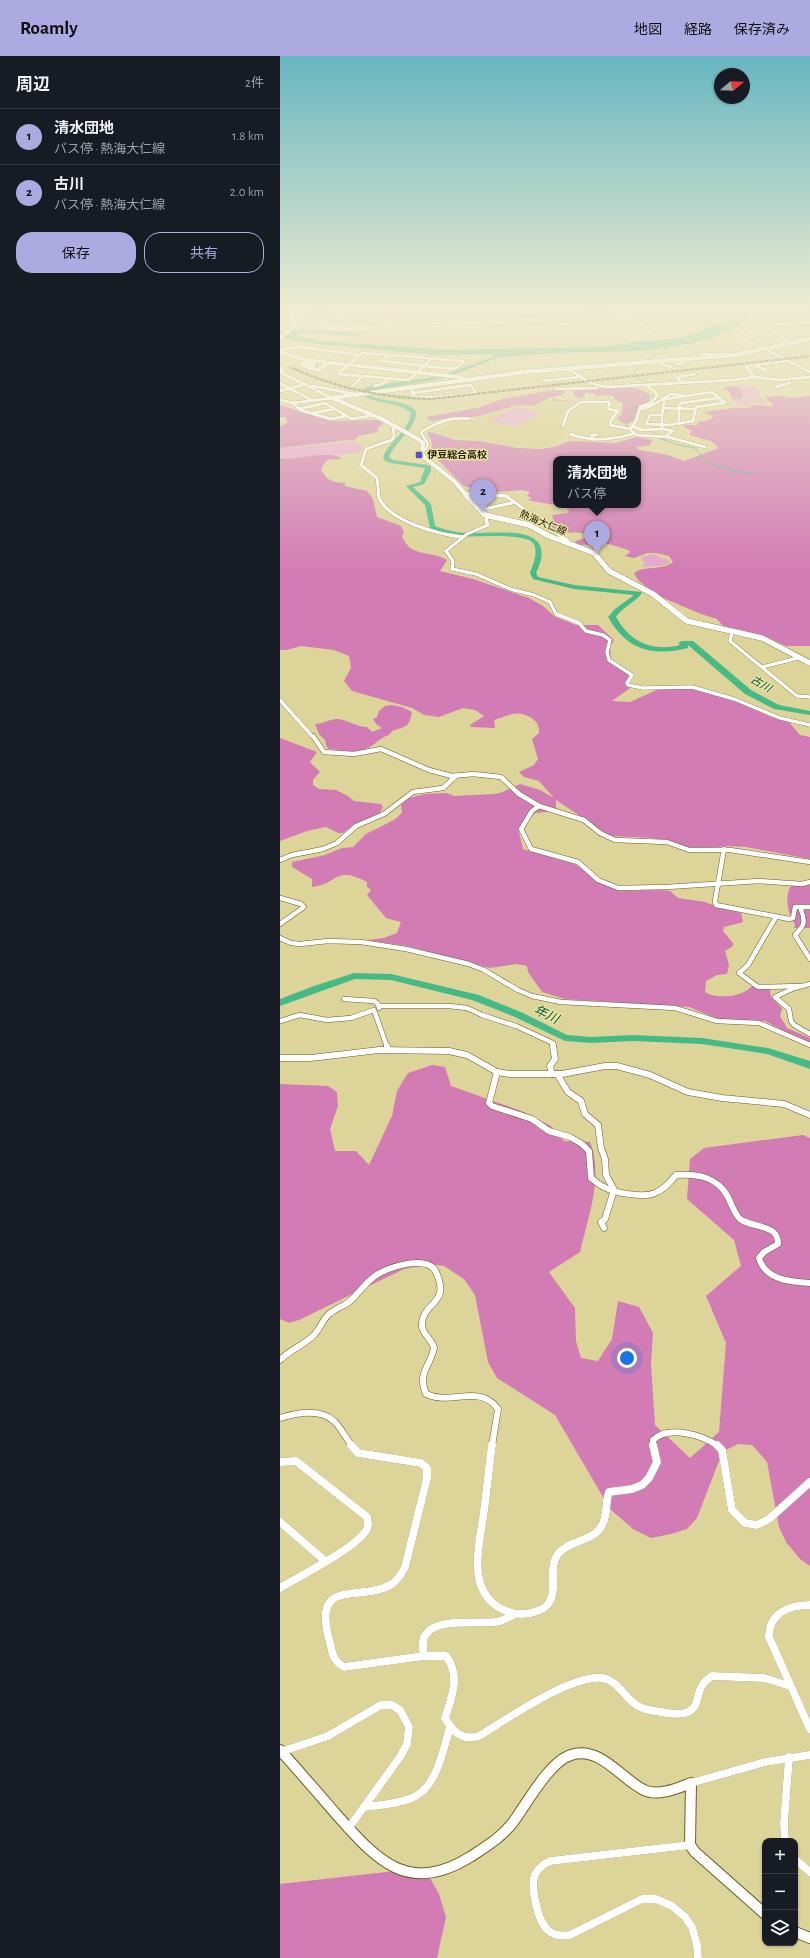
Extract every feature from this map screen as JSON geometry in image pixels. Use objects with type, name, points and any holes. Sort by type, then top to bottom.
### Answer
[{"type":"main road","points":[[332,398],[352,396]]},
{"type":"main road","name":"熱海大仁線","points":[[332,398],[374,415],[423,443],[424,457],[447,474],[479,510],[488,516],[525,524],[594,553],[609,571],[653,594],[683,619],[698,625],[762,638],[810,663]]},
{"type":"street","points":[[305,396],[313,400]]},
{"type":"street","points":[[328,396],[332,398]]},
{"type":"street","points":[[414,396],[426,398],[448,396]]},
{"type":"street","points":[[631,427],[637,419],[638,409],[641,409],[640,407],[651,403],[657,396]]},
{"type":"street","points":[[641,409],[648,409],[668,396]]},
{"type":"street","points":[[662,427],[662,415],[666,399],[682,396]]},
{"type":"street","points":[[664,408],[695,409],[698,406],[725,403],[716,396]]},
{"type":"street","points":[[280,399],[293,403],[332,398]]},
{"type":"street","points":[[679,423],[678,408],[680,404],[684,402],[718,398]]},
{"type":"street","points":[[563,426],[568,411],[581,402],[610,402],[608,409],[618,411],[611,420],[610,425],[631,427],[642,430],[693,421],[695,409]]},
{"type":"street","points":[[293,403],[299,409],[312,414],[333,419],[345,416]]},
{"type":"street","points":[[299,409],[325,403],[352,419],[374,415]]},
{"type":"street","points":[[312,414],[334,409]]},
{"type":"street","points":[[662,415],[650,415],[646,423],[648,425],[662,427],[672,431],[666,436]]},
{"type":"street","points":[[423,450],[427,448],[428,444],[421,434],[423,431],[442,420],[458,418],[470,419]]},
{"type":"street","points":[[393,425],[394,436],[392,440],[382,443],[377,447],[366,449],[361,465],[377,478],[380,500],[387,508],[401,518],[437,532],[462,537]]},
{"type":"street","points":[[631,427],[633,434]]},
{"type":"street","points":[[570,434],[586,440],[611,439],[633,434],[654,438],[666,436],[703,447],[707,444]]},
{"type":"street","points":[[594,440],[590,435],[597,435]]},
{"type":"street","points":[[608,436],[611,439]]},
{"type":"street","points":[[465,493],[504,495],[512,503],[529,512],[544,525],[572,544]]},
{"type":"street","points":[[479,510],[512,503]]},
{"type":"street","points":[[490,508],[495,511]]},
{"type":"street","points":[[488,516],[486,521],[488,525],[462,537],[446,551],[453,561],[452,569],[476,574],[510,589],[534,595],[550,602],[556,614],[579,623],[585,630],[607,637],[610,640],[607,652],[609,660],[632,675],[627,683],[628,685],[643,688],[692,687],[734,699],[780,718],[810,725]]},
{"type":"street","points":[[732,632],[730,641],[797,696],[810,697]]},
{"type":"street","points":[[762,667],[798,658]]},
{"type":"street","points":[[280,700],[311,734],[322,751],[354,754],[381,749],[429,770],[456,776],[473,774],[501,777],[520,794],[539,806],[584,820],[596,831],[611,839],[655,840],[693,850],[724,849],[810,862]]},
{"type":"street","points":[[280,860],[292,855],[331,846],[342,840],[356,826],[384,814],[408,795],[419,790],[443,788],[456,776]]},
{"type":"street","points":[[539,806],[532,812],[521,829],[531,849],[572,859],[598,880],[608,885],[622,888],[662,888],[759,881],[797,884],[810,882]]},
{"type":"street","points":[[724,849],[716,905],[789,919],[793,918],[795,907],[810,907]]},
{"type":"street","points":[[280,898],[301,904],[304,907],[280,924]]},
{"type":"street","points":[[803,907],[801,912],[806,919],[803,927],[795,935],[810,959]]},
{"type":"street","points":[[776,917],[748,965],[739,973],[758,987],[771,988],[801,986]]},
{"type":"street","points":[[280,938],[291,943],[300,944],[328,941],[361,942],[406,949],[469,964],[484,970],[518,990],[539,997],[561,1002],[675,1008],[718,1021],[759,1023],[810,1045]]},
{"type":"street","points":[[810,984],[777,995],[775,998],[789,1009],[791,1022],[810,1034]]},
{"type":"street","points":[[344,999],[374,1002],[388,1050]]},
{"type":"street","points":[[280,1021],[300,1015],[312,1016],[327,1020],[351,1018],[377,1008],[454,1006],[472,1009],[477,1014],[516,1026],[553,1044],[555,1059],[550,1066],[554,1074],[568,1092],[582,1101],[585,1114],[598,1125],[602,1140],[601,1148],[605,1159],[606,1175],[614,1191],[605,1219],[601,1222],[604,1228]]},
{"type":"street","points":[[280,1058],[311,1058],[388,1050],[460,1053],[497,1072],[510,1074],[554,1074],[604,1066],[625,1067],[650,1075],[688,1092],[722,1098],[784,1104],[810,1115]]},
{"type":"street","points":[[497,1072],[489,1103],[492,1106],[532,1119],[549,1131],[570,1137],[582,1144],[589,1151],[591,1178],[603,1187],[614,1191],[649,1195],[660,1191],[676,1175],[703,1176],[713,1179],[722,1187],[740,1220],[750,1225],[773,1231],[778,1235],[780,1239],[778,1244],[764,1252],[759,1258],[759,1264],[763,1269],[771,1275],[783,1279],[810,1283]]},
{"type":"street","points":[[280,1360],[294,1347],[312,1337],[328,1315],[346,1304],[380,1272],[417,1262],[433,1266],[441,1292],[436,1302],[425,1315],[422,1324],[424,1331],[434,1345],[434,1348],[425,1369],[422,1384],[426,1394],[436,1400],[446,1400],[460,1396],[483,1396],[492,1400],[498,1409],[481,1529],[478,1576],[480,1585],[490,1602],[501,1609],[516,1614]]},
{"type":"street","points":[[280,1418],[302,1413],[326,1417],[333,1420],[358,1453],[421,1463],[427,1468],[427,1478],[405,1567],[399,1578],[391,1584],[377,1589],[349,1593],[336,1598],[329,1603],[325,1612],[333,1656],[336,1664],[344,1667],[424,1656],[446,1656],[455,1670],[456,1683],[445,1718],[450,1727],[463,1738],[472,1739],[552,1694],[584,1680],[600,1678],[609,1679],[639,1707],[671,1714],[686,1714],[694,1710],[697,1704],[700,1684],[712,1676],[764,1678],[790,1686]]},
{"type":"street","points":[[424,1656],[424,1637],[430,1629],[443,1626],[506,1620],[516,1614],[538,1611],[550,1602],[553,1591],[552,1569],[555,1559],[571,1543],[599,1530],[603,1524],[609,1492],[614,1490],[638,1488],[643,1485],[657,1462],[653,1445],[654,1440],[658,1436],[669,1432],[678,1433],[705,1439],[719,1445],[722,1450],[732,1510],[737,1518],[750,1525],[758,1526],[769,1521],[810,1482]]},
{"type":"street","points":[[280,1462],[296,1460],[367,1517],[368,1524],[367,1530],[362,1537],[280,1588]]},
{"type":"street","points":[[280,1522],[324,1560]]},
{"type":"street","points":[[810,1605],[802,1605],[776,1615],[772,1618],[768,1629],[769,1637],[810,1730]]},
{"type":"street","points":[[348,1829],[407,1744],[409,1727],[400,1710],[392,1705],[381,1705],[328,1736],[281,1751],[348,1829],[367,1850],[381,1862],[394,1868],[414,1873],[435,1873],[461,1864],[505,1832],[552,1771],[566,1757],[573,1754],[590,1754],[644,1790],[651,1792],[659,1792],[766,1762],[789,1757],[810,1756]]},
{"type":"street","points":[[364,1807],[408,1799],[422,1793],[431,1781],[450,1727]]},
{"type":"street","points":[[785,1838],[784,1823],[789,1757]]},
{"type":"street","points":[[691,1783],[690,1844],[695,1852],[762,1911]]},
{"type":"street","points":[[690,1844],[550,1861],[540,1865],[534,1873],[532,1886],[545,1928],[550,1933],[559,1937],[570,1935],[642,1899],[656,1899],[672,1906],[685,1917],[692,1927],[697,1945],[698,1958]]},
{"type":"street","points":[[798,1862],[810,1872]]},
{"type":"street","points":[[798,1933],[810,1938]]},
{"type":"shaded area","points":[[521,396],[558,396],[552,397],[554,399],[574,402],[554,401],[550,397],[534,406],[518,405],[475,417],[453,417],[432,421],[426,417],[477,408],[503,399]]},
{"type":"shaded area","points":[[575,396],[584,396],[581,399]]},
{"type":"shaded area","points":[[612,396],[650,396],[650,400],[635,415],[635,419],[626,424],[617,418],[622,414],[623,403],[615,400],[614,396]]},
{"type":"shaded area","points":[[731,396],[743,396],[743,398],[733,399]]},
{"type":"shaded area","points":[[743,396],[759,396],[759,397],[770,405],[751,402],[751,406],[739,407],[731,399],[743,398]]},
{"type":"shaded area","points":[[779,396],[791,398],[810,396],[810,646],[786,646],[762,635],[723,626],[717,619],[701,614],[656,595],[638,580],[634,573],[643,569],[668,565],[673,562],[669,556],[656,553],[647,553],[634,558],[625,556],[630,552],[628,550],[609,544],[578,545],[575,543],[576,541],[590,536],[581,533],[560,532],[551,527],[554,522],[552,515],[568,513],[569,510],[564,508],[641,508],[641,456],[553,456],[553,505],[528,500],[532,498],[527,496],[530,492],[521,490],[488,493],[464,486],[433,455],[431,439],[427,433],[431,432],[455,440],[479,441],[518,448],[542,449],[557,446],[569,441],[616,443],[637,437],[652,440],[650,445],[637,447],[639,450],[668,455],[684,461],[719,448],[711,441],[690,435],[692,431],[684,427],[685,425],[698,425],[697,422],[710,420],[713,416],[703,412],[746,408],[755,405],[773,405],[765,397]]},
{"type":"shaded area","points":[[545,399],[569,405],[564,410],[560,419],[565,431],[564,435],[552,445],[535,447],[507,445],[474,437],[469,438],[459,436],[455,438],[435,431],[459,419],[474,419],[490,412],[507,410],[517,405],[530,408],[535,407]]},
{"type":"shaded area","points":[[280,405],[331,421],[376,420],[381,421],[383,424],[378,428],[378,432],[359,436],[353,441],[348,440],[280,448],[280,426],[287,423],[286,417],[280,417]]},
{"type":"shaded area","points":[[517,406],[541,413],[514,427],[489,421]]},
{"type":"shaded area","points":[[347,442],[361,443],[362,446],[359,453],[288,459],[280,457],[280,448]]},
{"type":"shaded area","points":[[319,455],[333,455],[342,458],[326,461],[321,470],[326,477],[336,482],[345,483],[345,486],[367,491],[373,499],[377,517],[401,526],[404,533],[402,536],[410,548],[415,551],[434,555],[447,560],[440,571],[473,579],[529,598],[543,606],[554,616],[576,625],[598,625],[614,640],[610,647],[611,663],[631,675],[626,683],[630,688],[612,701],[630,702],[661,688],[689,687],[732,699],[771,717],[789,722],[800,735],[810,737],[810,859],[746,847],[728,846],[693,849],[653,838],[610,836],[556,800],[556,811],[535,813],[518,828],[523,849],[574,864],[619,891],[670,891],[678,898],[705,902],[741,913],[743,922],[724,927],[723,931],[733,943],[733,946],[725,951],[729,965],[727,974],[717,975],[706,981],[705,992],[715,996],[732,996],[755,985],[763,986],[770,990],[771,997],[782,1008],[780,1016],[787,1028],[810,1038],[810,1043],[765,1021],[726,1022],[689,1007],[565,999],[542,992],[528,972],[527,966],[516,964],[490,968],[407,946],[367,940],[384,938],[397,933],[401,922],[386,918],[367,895],[371,890],[367,887],[367,882],[356,877],[342,875],[327,883],[312,887],[312,879],[292,867],[292,862],[325,855],[342,848],[353,847],[366,834],[394,820],[402,813],[401,805],[409,798],[425,794],[447,793],[454,796],[493,794],[500,793],[520,784],[540,790],[554,798],[539,781],[524,777],[519,772],[534,765],[538,759],[532,739],[539,733],[538,727],[535,720],[528,716],[523,714],[514,714],[494,720],[495,728],[471,727],[470,725],[484,716],[475,710],[463,708],[439,717],[424,715],[412,708],[352,691],[344,681],[351,668],[349,656],[334,650],[301,646],[287,650],[280,650],[280,458],[289,459]]},
{"type":"shaded area","points":[[655,554],[663,559],[667,559],[670,562],[660,566],[644,567],[642,565],[645,564],[641,557]]},
{"type":"shaded area","points":[[392,705],[402,707],[412,712],[410,721],[406,726],[392,731],[389,735],[364,750],[349,751],[329,749],[326,746],[325,740],[319,734],[315,724],[340,719],[359,726],[367,727],[372,732],[382,728],[376,724],[373,719],[377,717],[379,711],[385,706]]},
{"type":"shaded area","points":[[280,738],[317,752],[310,762],[320,772],[313,780],[313,785],[319,789],[336,790],[354,801],[381,804],[383,807],[380,813],[353,825],[343,833],[338,833],[326,827],[307,831],[280,841]]},
{"type":"shaded area","points":[[810,885],[810,928],[794,928],[795,924],[790,916],[787,900],[789,890],[791,886]]},
{"type":"shaded area","points":[[432,1065],[445,1067],[451,1086],[524,1112],[551,1126],[564,1141],[590,1142],[594,1155],[595,1183],[580,1252],[549,1272],[575,1308],[576,1341],[581,1358],[598,1361],[612,1339],[618,1301],[639,1307],[653,1333],[651,1363],[655,1425],[690,1458],[719,1432],[726,1343],[706,1296],[741,1266],[734,1240],[687,1199],[690,1159],[704,1148],[803,1135],[810,1138],[810,1566],[800,1559],[786,1542],[779,1527],[767,1462],[752,1445],[738,1444],[726,1450],[719,1461],[697,1518],[687,1529],[651,1538],[633,1529],[610,1509],[555,1415],[497,1378],[488,1362],[475,1295],[464,1279],[444,1266],[431,1264],[404,1269],[299,1320],[289,1323],[280,1319],[280,1084],[328,1086],[337,1092],[338,1106],[330,1129],[335,1151],[356,1151],[369,1165],[392,1116],[397,1091],[408,1073]]},
{"type":"shaded area","points":[[404,1870],[426,1871],[439,1894],[446,1917],[437,1958],[280,1958],[280,1884]]},
{"type":"waterway","name":"古川","points":[[367,396],[401,404],[413,411],[413,417],[408,428],[393,445],[386,457],[387,460],[392,462],[428,467],[428,471],[422,483],[409,486],[428,504],[432,527],[441,531],[460,535],[507,535],[523,536],[532,539],[538,546],[538,560],[533,573],[535,578],[574,587],[639,593],[633,600],[617,610],[612,617],[625,636],[633,642],[652,649],[663,650],[685,646],[682,643],[690,643],[748,692],[777,707],[810,713]]},
{"type":"waterway","points":[[630,428],[626,425],[633,418],[630,412],[652,396]]},
{"type":"waterway","points":[[657,437],[675,444],[695,448],[705,460],[714,465],[734,471],[755,474]]},
{"type":"waterway","name":"年川","points":[[280,1003],[317,988],[354,976],[391,977],[475,997],[519,1015],[565,1038],[591,1040],[633,1038],[702,1041],[768,1051],[810,1065]]},
{"type":"railway","points":[[387,396],[431,399],[460,396]]},
{"type":"place","name":"伊豆総合高校","points":[[419,455]]},
{"type":"place","name":"古川","points":[[483,512]]},
{"type":"place","name":"清水団地","points":[[597,554]]}]
